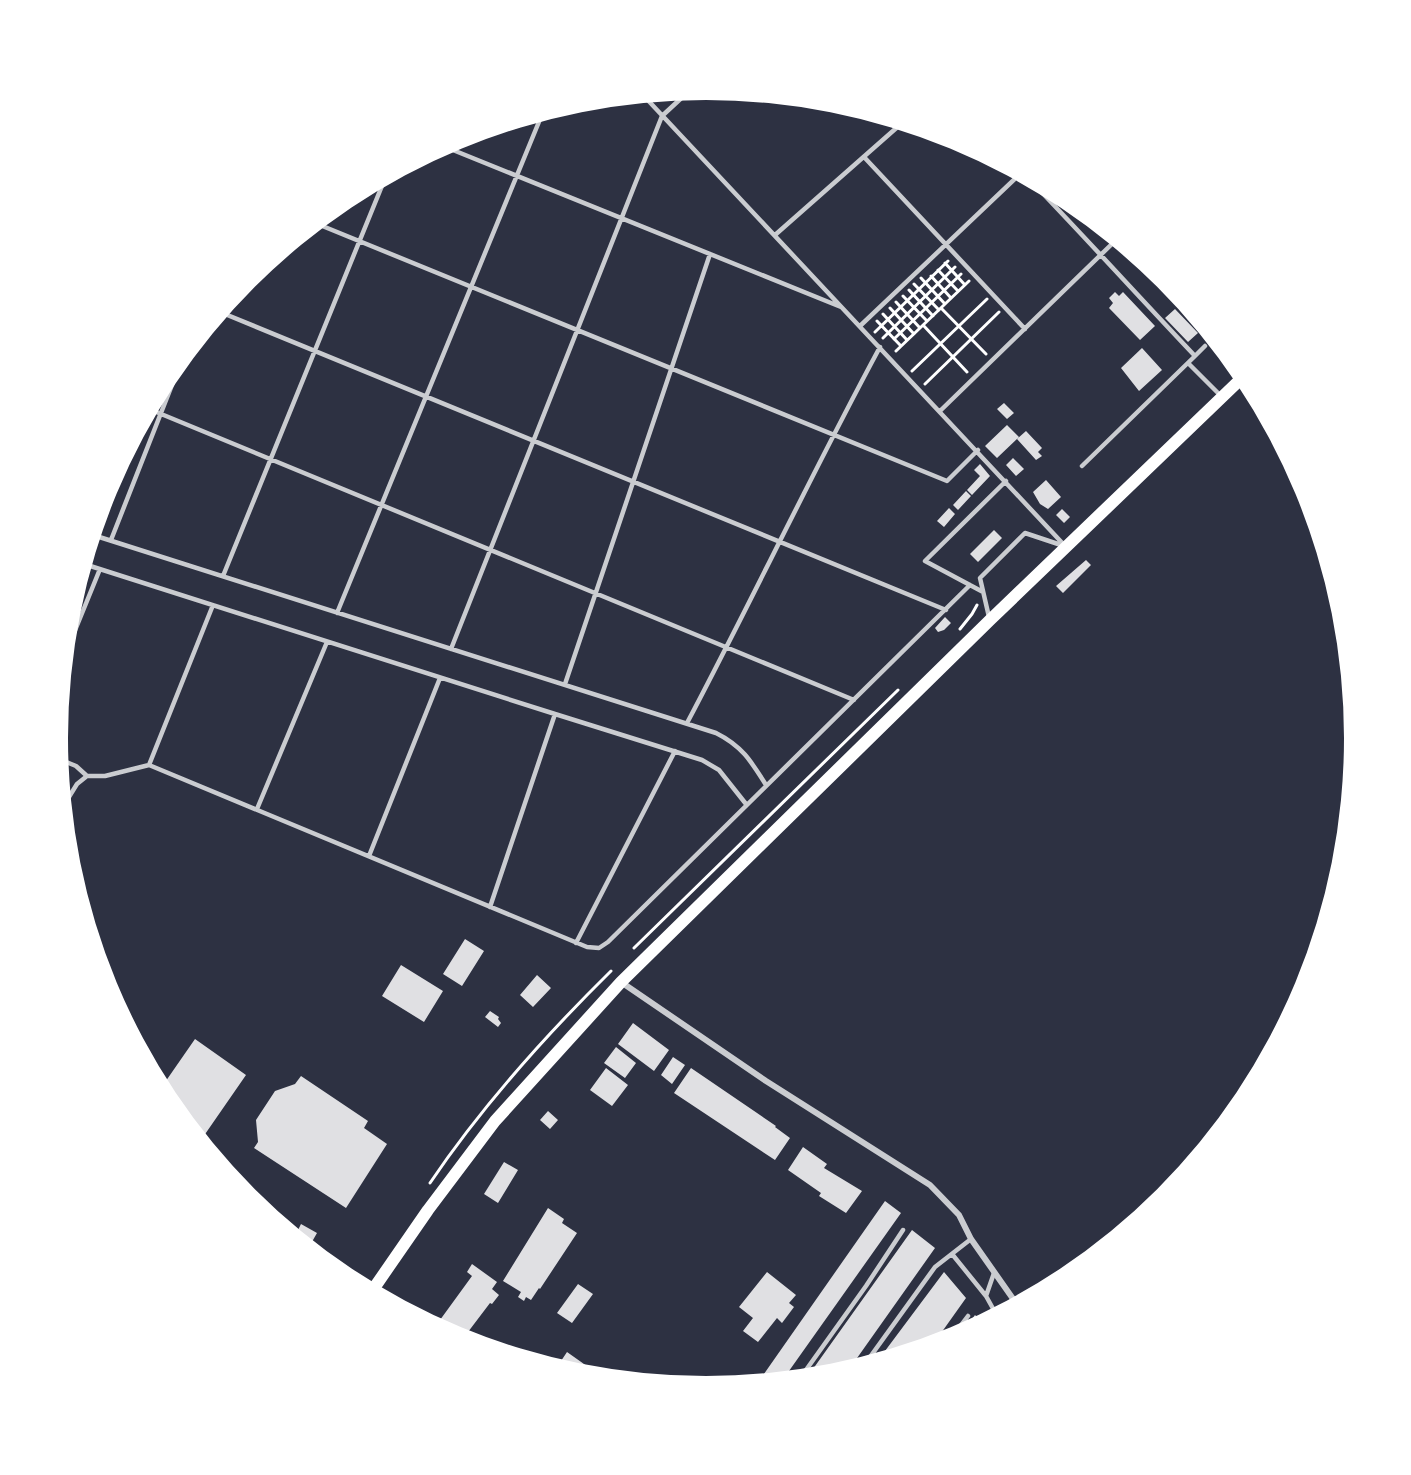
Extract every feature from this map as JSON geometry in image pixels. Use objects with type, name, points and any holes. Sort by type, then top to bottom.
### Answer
[{"type":"main road","points":[[377,1284],[428,1210],[495,1121],[621,982],[990,620],[1236,383]]},
{"type":"street","points":[[621,982],[766,1081],[930,1185],[959,1215],[971,1239],[1012,1297]]},
{"type":"lane","points":[[451,649],[662,116],[679,101]]},
{"type":"lane","points":[[650,102],[978,450],[1066,547]]},
{"type":"lane","points":[[338,613],[539,121]]},
{"type":"lane","points":[[775,235],[896,128]]},
{"type":"lane","points":[[455,151],[843,307]]},
{"type":"lane","points":[[864,157],[1025,329]]},
{"type":"lane","points":[[860,326],[1014,180]]},
{"type":"lane","points":[[223,576],[381,189]]},
{"type":"lane","points":[[1051,201],[1195,356]]},
{"type":"lane","points":[[323,227],[947,481],[978,450]]},
{"type":"lane","points":[[940,411],[1111,245]]},
{"type":"lane","points":[[565,684],[673,370],[710,254]]},
{"type":"lane","points":[[228,315],[946,610]]},
{"type":"lane","points":[[1082,466],[1205,346]]},
{"type":"lane","points":[[687,723],[832,435],[880,347]]},
{"type":"lane","points":[[1188,363],[1222,397]]},
{"type":"lane","points":[[111,540],[168,394]]},
{"type":"lane","points":[[157,412],[854,700]]},
{"type":"lane","points":[[983,592],[925,561],[1006,481]]},
{"type":"lane","points":[[990,620],[980,578],[1025,533],[1066,547]]},
{"type":"lane","points":[[100,537],[716,733],[736,744],[744,752],[766,785]]},
{"type":"lane","points":[[91,566],[711,764],[734,787],[746,804]]},
{"type":"lane","points":[[78,622],[100,569]]},
{"type":"lane","points":[[70,795],[77,784],[87,776],[105,776],[148,765],[576,943],[594,948],[604,946],[970,585]]},
{"type":"lane","points":[[148,765],[213,605]]},
{"type":"lane","points":[[257,809],[327,642]]},
{"type":"lane","points":[[369,856],[440,678]]},
{"type":"lane","points":[[490,907],[555,714]]},
{"type":"lane","points":[[576,943],[675,751]]},
{"type":"lane","points":[[69,763],[87,776]]},
{"type":"lane","points":[[808,1367],[903,1230]]},
{"type":"lane","points":[[873,1354],[935,1267],[971,1239]]},
{"type":"lane","points":[[952,1254],[986,1296],[992,1308]]},
{"type":"lane","points":[[986,1296],[994,1272]]},
{"type":"lane","points":[[965,1320],[968,1316]]},
{"type":"path","points":[[939,258],[965,285]]},
{"type":"path","points":[[875,332],[952,258]]},
{"type":"path","points":[[933,264],[958,291]]},
{"type":"path","points":[[882,339],[958,264]]},
{"type":"path","points":[[926,270],[951,298]]},
{"type":"path","points":[[894,339],[964,271]]},
{"type":"path","points":[[919,277],[945,304]]},
{"type":"path","points":[[895,353],[971,279]]},
{"type":"path","points":[[913,283],[989,357]]},
{"type":"path","points":[[907,289],[933,316]]},
{"type":"path","points":[[901,294],[927,321]]},
{"type":"path","points":[[912,371],[988,298]]},
{"type":"path","points":[[895,300],[971,375]]},
{"type":"path","points":[[889,307],[914,334]]},
{"type":"path","points":[[925,384],[1000,310]]},
{"type":"path","points":[[882,313],[908,340]]},
{"type":"path","points":[[875,320],[901,346]]},
{"type":"building","points":[[1115,292],[1119,296],[1123,292],[1155,326],[1140,340],[1109,308],[1113,303],[1109,298]]},
{"type":"building","points":[[1175,309],[1198,333],[1188,342],[1165,318]]},
{"type":"building","points":[[1142,348],[1162,370],[1139,391],[1121,368]]},
{"type":"building","points":[[1004,403],[1014,413],[1007,419],[997,409]]},
{"type":"building","points":[[1007,425],[1019,437],[997,458],[985,446]]},
{"type":"building","points":[[1026,431],[1042,448],[1038,452],[1042,456],[1036,460],[1017,439]]},
{"type":"building","points":[[1013,458],[1024,469],[1016,476],[1006,465]]},
{"type":"building","points":[[980,464],[990,476],[972,495],[967,490],[980,476],[974,470]]},
{"type":"building","points":[[1046,480],[1061,497],[1048,509],[1040,504],[1033,492]]},
{"type":"building","points":[[966,491],[971,496],[958,510],[953,505]]},
{"type":"building","points":[[949,508],[955,514],[944,527],[937,521]]},
{"type":"building","points":[[1062,509],[1070,517],[1064,523],[1056,515]]},
{"type":"building","points":[[994,530],[1002,538],[978,562],[970,554]]},
{"type":"building","points":[[1086,560],[1091,565],[1063,593],[1056,586]]},
{"type":"building","points":[[945,617],[951,623],[938,632],[935,628]]},
{"type":"building","points":[[465,939],[484,951],[462,986],[443,974]]},
{"type":"building","points":[[401,965],[443,991],[424,1022],[382,996]]},
{"type":"building","points":[[537,975],[551,988],[533,1007],[520,995]]},
{"type":"building","points":[[490,1011],[499,1017],[501,1023],[498,1027],[485,1017]]},
{"type":"building","points":[[633,1023],[669,1050],[654,1071],[618,1044]]},
{"type":"building","points":[[195,1039],[246,1075],[205,1134],[167,1079]]},
{"type":"building","points":[[616,1047],[636,1063],[625,1078],[604,1063]]},
{"type":"building","points":[[673,1057],[685,1065],[672,1084],[661,1075]]},
{"type":"building","points":[[606,1068],[628,1085],[612,1106],[590,1090]]},
{"type":"building","points":[[691,1068],[790,1138],[775,1160],[674,1093]]},
{"type":"building","points":[[301,1076],[368,1121],[364,1128],[387,1144],[346,1208],[254,1148],[258,1142],[256,1120],[275,1091],[295,1084]]},
{"type":"building","points":[[548,1111],[558,1120],[550,1129],[540,1120]]},
{"type":"building","points":[[803,1147],[827,1164],[824,1168],[862,1191],[846,1213],[819,1196],[821,1193],[788,1170]]},
{"type":"building","points":[[504,1162],[518,1170],[498,1203],[484,1194]]},
{"type":"building","points":[[885,1201],[901,1213],[790,1370],[765,1372]]},
{"type":"building","points":[[548,1208],[564,1219],[562,1223],[577,1233],[540,1289],[531,1300],[526,1297],[524,1301],[518,1297],[521,1292],[503,1281]]},
{"type":"building","points":[[301,1224],[317,1233],[313,1240],[299,1229]]},
{"type":"building","points":[[912,1230],[935,1248],[858,1357],[815,1365]]},
{"type":"building","points":[[472,1264],[497,1282],[492,1289],[499,1295],[469,1330],[441,1318],[472,1276],[467,1272]]},
{"type":"building","points":[[767,1272],[796,1295],[789,1303],[794,1307],[782,1323],[777,1318],[758,1342],[743,1331],[753,1318],[739,1307]]},
{"type":"building","points":[[944,1272],[966,1298],[944,1329],[886,1349]]},
{"type":"building","points":[[578,1284],[593,1294],[572,1323],[557,1313]]},
{"type":"building","points":[[567,1352],[583,1363],[581,1363],[562,1359]]}]
